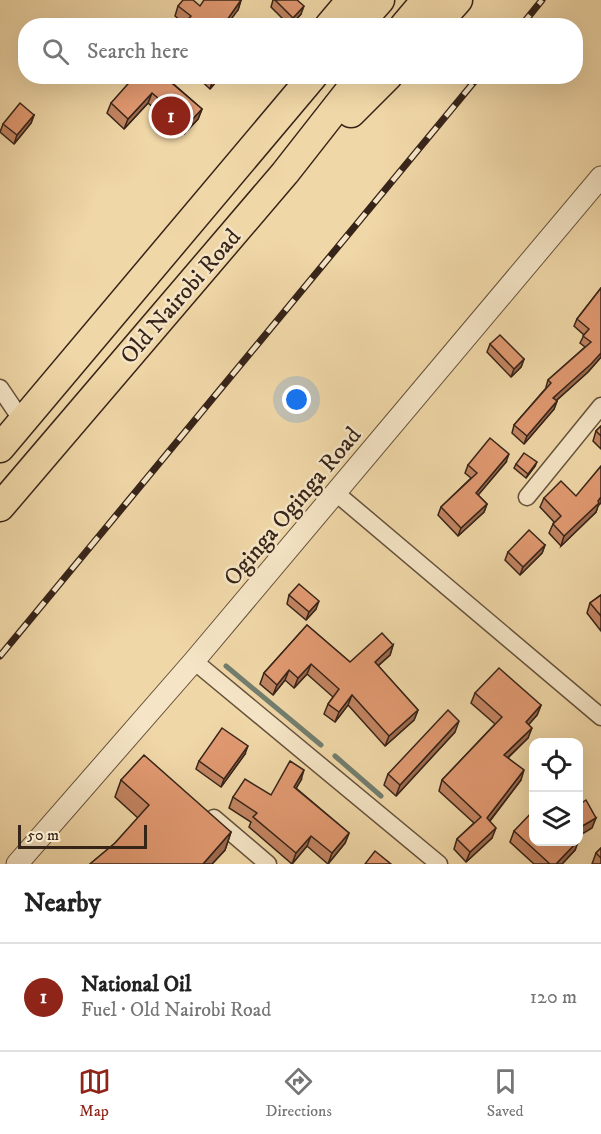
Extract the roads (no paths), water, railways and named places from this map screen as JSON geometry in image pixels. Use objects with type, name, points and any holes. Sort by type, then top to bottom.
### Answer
[{"type":"highway","points":[[336,18],[351,0]]},
{"type":"highway","points":[[364,18],[380,0]]},
{"type":"highway","points":[[411,18],[426,0]]},
{"type":"highway","points":[[442,18],[458,0]]},
{"type":"highway","points":[[255,148],[290,84]]},
{"type":"highway","name":"Old Nairobi Road","points":[[0,448],[255,148],[306,84]]},
{"type":"highway","name":"Old Nairobi Road","points":[[0,507],[285,173],[355,84]]},
{"type":"highway","points":[[285,173],[380,84]]},
{"type":"street","name":"Oginga Oginga Road","points":[[17,864],[194,661],[601,177]]},
{"type":"street","points":[[0,388],[23,422]]},
{"type":"street","points":[[527,497],[601,406]]},
{"type":"street","points":[[336,493],[601,717]]},
{"type":"street","points":[[194,661],[439,864]]},
{"type":"street","points":[[198,804],[268,864]]},
{"type":"waterway","points":[[226,666],[321,745]]},
{"type":"waterway","points":[[335,756],[381,796]]},
{"type":"railway","points":[[527,18],[542,0]]},
{"type":"railway","points":[[0,656],[472,84]]},
{"type":"place","name":"National Oil","points":[[171,116]]}]
